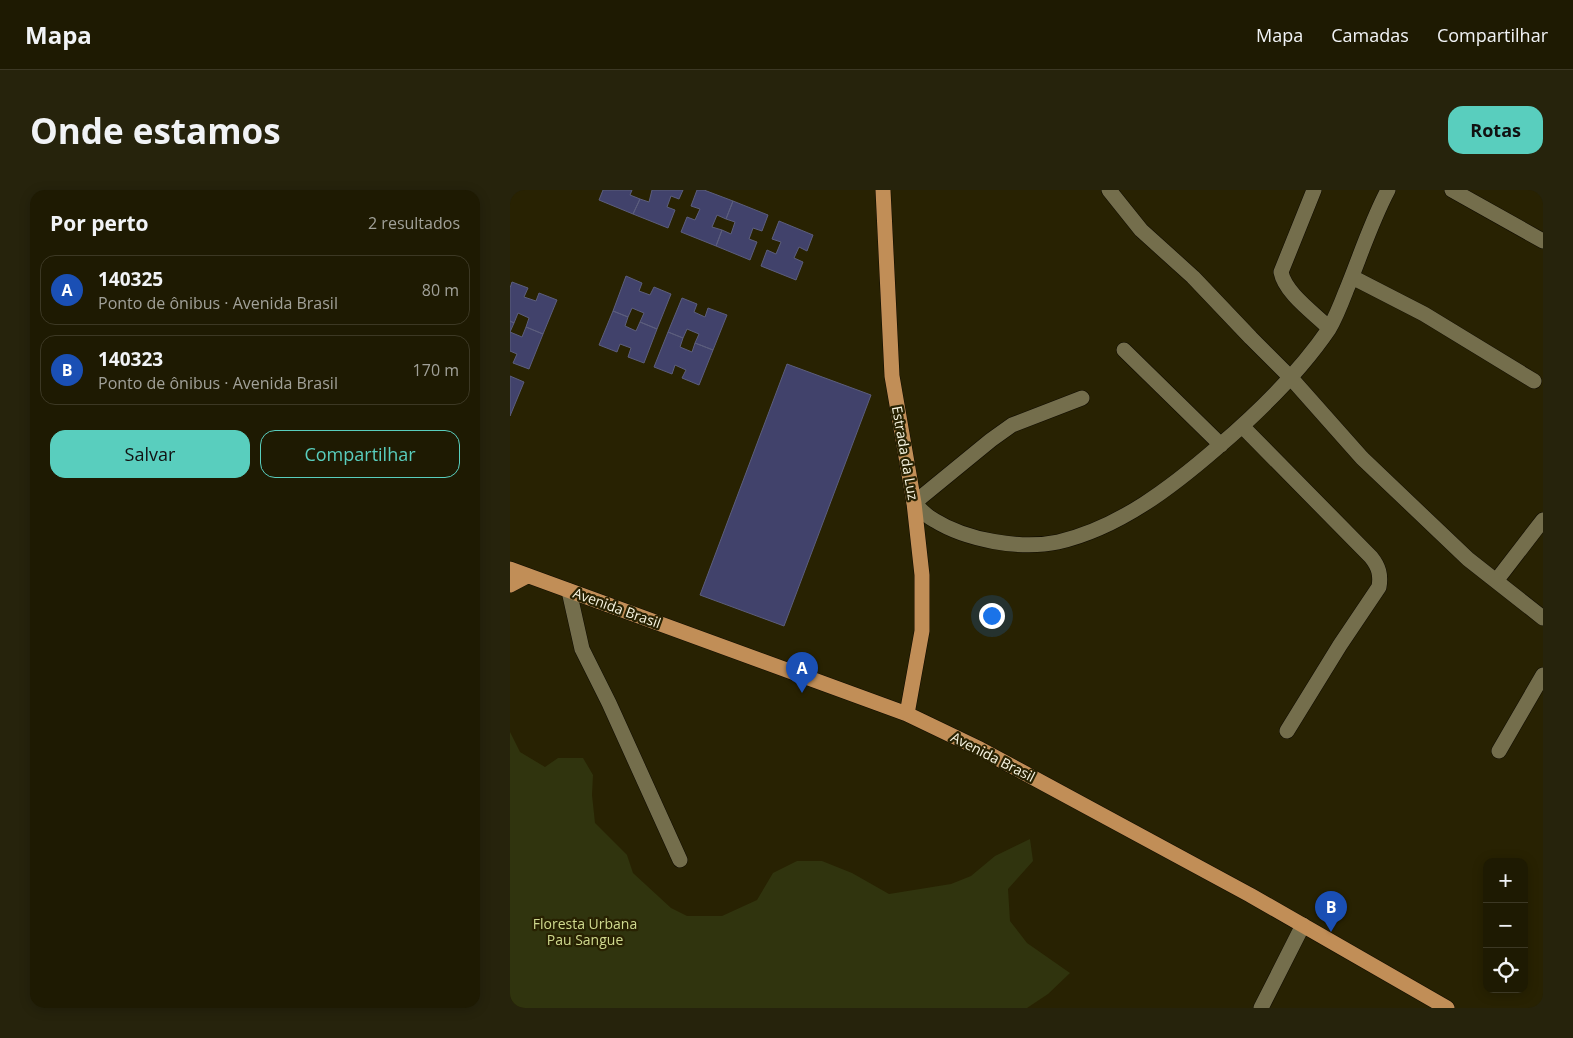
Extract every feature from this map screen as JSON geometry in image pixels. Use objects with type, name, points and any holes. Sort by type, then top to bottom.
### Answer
[{"type":"main road","name":"Estrada da Luz","points":[[883,190],[892,376],[914,503],[922,575],[922,631],[907,714]]},
{"type":"main road","name":"Avenida Brasil","points":[[510,569],[907,714],[980,748],[1250,895],[1447,1008]]},
{"type":"main road","points":[[510,585],[527,576]]},
{"type":"street","points":[[1109,190],[1141,230],[1193,277],[1291,378],[1362,458],[1468,559],[1543,618]]},
{"type":"street","points":[[1314,190],[1281,272],[1282,281],[1289,290],[1329,328]]},
{"type":"street","points":[[1082,398],[1012,425],[914,503],[933,520],[963,534],[1000,543],[1031,545],[1058,542],[1091,530],[1123,516],[1156,496],[1185,475],[1242,426],[1291,378],[1329,328],[1352,277],[1378,207],[1388,190]]},
{"type":"street","points":[[1452,190],[1543,241]]},
{"type":"street","points":[[1352,277],[1424,314],[1534,381]]},
{"type":"street","points":[[1124,350],[1220,445]]},
{"type":"street","points":[[1242,426],[1372,557],[1380,578],[1379,587],[1340,645],[1287,731]]},
{"type":"street","points":[[1496,581],[1543,520]]},
{"type":"street","points":[[569,591],[582,649],[610,703],[680,860]]},
{"type":"street","points":[[1499,751],[1543,675]]},
{"type":"street","points":[[1261,1008],[1303,925]]},
{"type":"green space","name":"Floresta Urbana Pau Sangue","points":[[510,732],[520,752],[545,767],[558,758],[583,758],[593,775],[592,795],[595,823],[627,855],[633,873],[671,908],[687,916],[722,916],[757,900],[773,873],[797,861],[822,861],[852,873],[889,894],[951,884],[971,876],[995,856],[1030,839],[1033,861],[1008,889],[1010,921],[1027,943],[1070,973],[1048,994],[1027,1008],[510,1008]]},
{"type":"building","points":[[603,190],[632,190],[630,195],[640,199],[633,214],[599,200]]},
{"type":"building","points":[[652,190],[683,190],[679,199],[671,196],[667,207],[675,210],[668,228],[633,214],[640,199],[649,202]]},
{"type":"building","points":[[697,190],[704,190],[733,201],[726,219],[717,215],[712,227],[722,230],[716,246],[681,232],[687,217],[695,220],[700,209],[691,206]]},
{"type":"building","points":[[733,201],[768,215],[762,231],[753,228],[749,239],[757,242],[750,260],[716,246],[722,230],[731,234],[735,222],[726,219]]},
{"type":"building","points":[[779,221],[813,235],[807,251],[799,247],[794,258],[803,262],[796,280],[761,266],[767,250],[776,254],[781,242],[772,239]]},
{"type":"building","points":[[626,276],[642,283],[639,291],[650,295],[654,287],[671,294],[657,329],[640,322],[644,313],[632,308],[628,317],[613,311]]},
{"type":"building","points":[[512,282],[528,288],[524,297],[536,301],[539,293],[557,300],[543,334],[526,327],[529,318],[518,313],[514,323],[510,321],[510,288]]},
{"type":"building","points":[[682,298],[697,304],[694,312],[705,317],[708,308],[727,315],[713,350],[695,343],[699,334],[687,329],[683,338],[668,332]]},
{"type":"building","points":[[613,311],[628,317],[625,326],[636,331],[640,322],[657,329],[644,363],[628,357],[631,348],[620,344],[617,352],[599,345]]},
{"type":"building","points":[[510,321],[514,323],[510,332]]},
{"type":"building","points":[[526,327],[543,334],[529,369],[513,363],[517,354],[510,351],[510,332],[522,337]]},
{"type":"building","points":[[668,332],[683,338],[680,347],[692,352],[695,343],[713,350],[699,385],[682,378],[686,370],[675,365],[672,374],[654,367]]},
{"type":"building","points":[[787,364],[871,395],[784,626],[700,595]]},
{"type":"building","points":[[510,376],[524,382],[510,416]]},
{"type":"place","name":"140325","points":[[802,693]]},
{"type":"place","name":"140323","points":[[1331,932]]}]
